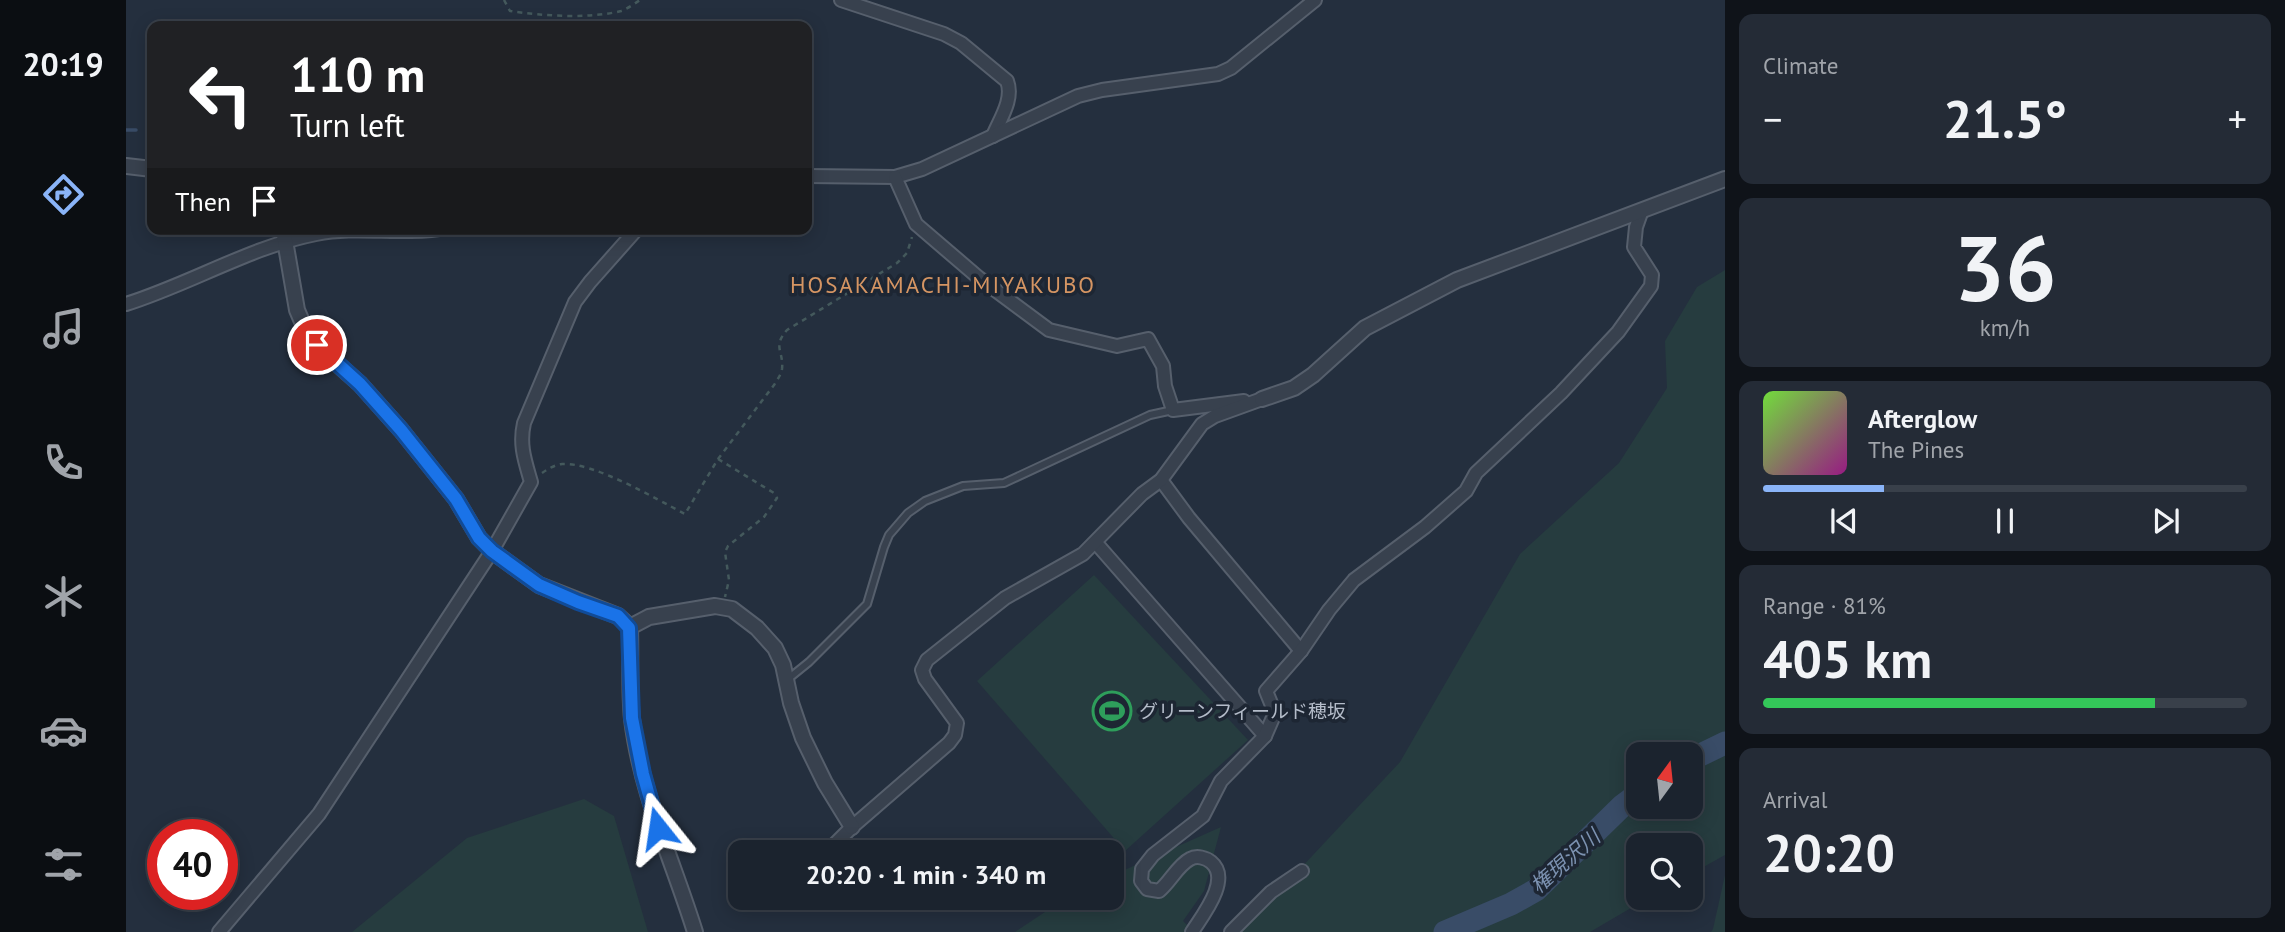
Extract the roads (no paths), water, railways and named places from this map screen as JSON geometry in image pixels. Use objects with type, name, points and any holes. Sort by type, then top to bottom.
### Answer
[{"type":"street","points":[[841,0],[944,34],[961,43],[1007,81],[1010,90],[1007,103],[993,136]]},
{"type":"street","points":[[812,176],[895,177],[922,169],[1078,96],[1102,90],[1218,74],[1231,68],[1315,0]]},
{"type":"street","points":[[126,166],[147,168]]},
{"type":"street","points":[[895,177],[916,224],[979,278],[1049,330],[1117,346],[1147,339],[1163,366],[1165,386],[1173,410],[1262,399]]},
{"type":"street","points":[[839,840],[956,735],[957,723],[925,679],[922,670],[927,660],[1005,598],[1083,554],[1096,543],[1142,494],[1161,480],[1202,424],[1215,416],[1294,388],[1313,375],[1365,328],[1457,280],[1725,180]]},
{"type":"street","points":[[1192,932],[1214,896],[1219,879],[1216,867],[1208,859],[1190,859],[1159,891],[1147,889],[1141,881],[1142,869],[1153,855],[1203,816],[1221,781],[1265,736],[1275,713],[1266,691],[1301,651],[1354,580],[1425,527],[1466,491],[1476,474],[1561,393],[1618,332],[1651,286],[1652,275],[1634,247],[1636,227],[1642,210]]},
{"type":"street","points":[[219,932],[319,814],[492,551],[531,482],[522,448],[524,423],[575,302],[632,235]]},
{"type":"street","points":[[126,304],[149,297],[285,236],[297,310],[306,331],[317,345],[360,384],[401,430],[456,499],[479,538],[492,551],[539,585],[618,616],[629,628],[632,718],[643,774],[658,828],[695,932]]},
{"type":"street","points":[[1161,480],[1189,518],[1301,651]]},
{"type":"street","points":[[1096,543],[1265,736]]},
{"type":"street","points":[[629,628],[649,617],[693,608],[732,609],[742,615],[775,648],[783,665],[791,703],[803,738],[825,783],[852,827]]},
{"type":"street","points":[[1231,932],[1271,892],[1302,871]]},
{"type":"lane","points":[[786,681],[867,604],[890,535],[908,513],[925,501],[963,486],[1004,484],[1150,415],[1173,410]]},
{"type":"waterway","points":[[126,130],[136,130]]},
{"type":"waterway","name":"権現沢川","points":[[1703,754],[1725,743]]},
{"type":"waterway","name":"権現沢川","points":[[1445,932],[1511,904],[1536,890],[1626,803]]},
{"type":"place","name":"グリーンフィールド穂坂","points":[[1112,711]]},
{"type":"district","name":"HOSAKAMACHI-MIYAKUBO","points":[[943,284]]}]
